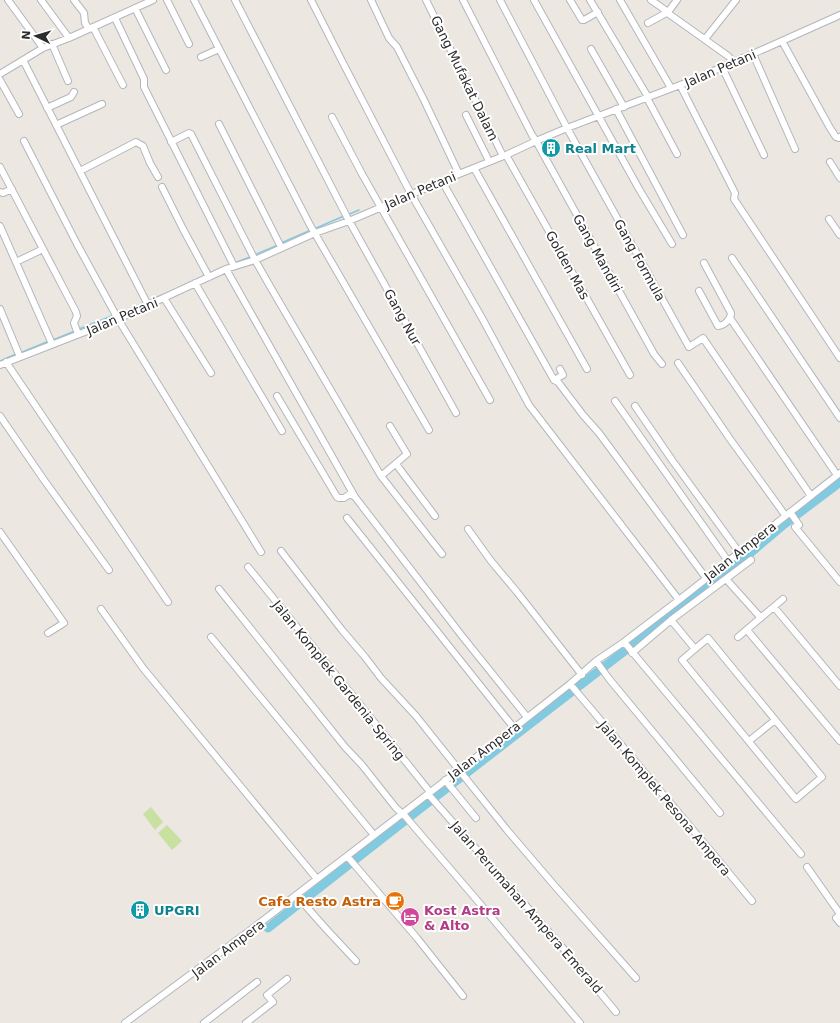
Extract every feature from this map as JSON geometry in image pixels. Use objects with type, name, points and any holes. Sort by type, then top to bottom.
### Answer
[{"type":"street","points":[[8,0],[43,48]]},
{"type":"street","points":[[41,0],[69,38]]},
{"type":"street","points":[[74,0],[84,13],[85,23],[91,28],[123,85]]},
{"type":"street","points":[[0,74],[43,48],[114,18],[144,2],[153,0]]},
{"type":"street","points":[[167,0],[189,44]]},
{"type":"street","points":[[194,0],[313,230],[430,430]]},
{"type":"street","name":"Gang Nur","points":[[235,0],[348,219],[456,413]]},
{"type":"street","points":[[311,0],[412,194],[529,405],[678,600]]},
{"type":"street","points":[[371,0],[389,38],[397,47],[424,100],[459,174]]},
{"type":"street","name":"Gang Mufakat Dalam","points":[[426,0],[505,155]]},
{"type":"street","name":"Gang Mandiri","points":[[463,0],[532,135],[654,354],[662,364]]},
{"type":"street","name":"Gang Formula","points":[[500,0],[567,128],[689,347],[703,338],[811,496]]},
{"type":"street","points":[[534,0],[639,189],[672,244]]},
{"type":"street","points":[[570,0],[582,20],[598,12]]},
{"type":"street","points":[[590,0],[648,97],[677,154]]},
{"type":"street","points":[[620,0],[671,88]]},
{"type":"street","points":[[651,0],[731,59]]},
{"type":"street","points":[[705,40],[736,0]]},
{"type":"street","points":[[648,23],[669,13],[674,1]]},
{"type":"street","points":[[135,8],[166,70]]},
{"type":"street","name":"Jalan Petani","points":[[1,363],[19,354],[78,333],[147,301],[164,298],[226,269],[233,264],[255,260],[280,245],[313,230],[381,207],[567,128],[696,79],[722,67],[731,59],[753,54],[840,15]]},
{"type":"street","points":[[114,18],[144,79],[144,87],[233,264]]},
{"type":"street","points":[[782,41],[830,128],[836,137],[840,137]]},
{"type":"street","points":[[52,44],[68,81]]},
{"type":"street","points":[[201,57],[219,49]]},
{"type":"street","points":[[591,49],[624,107]]},
{"type":"street","points":[[753,54],[795,149]]},
{"type":"street","points":[[23,60],[147,301]]},
{"type":"street","points":[[722,67],[764,155]]},
{"type":"street","points":[[0,80],[19,114]]},
{"type":"street","points":[[680,85],[734,193],[734,199],[840,358]]},
{"type":"street","points":[[47,108],[71,97],[74,92]]},
{"type":"street","points":[[56,125],[102,104]]},
{"type":"street","points":[[616,109],[683,235]]},
{"type":"street","points":[[466,115],[489,161]]},
{"type":"street","points":[[332,117],[490,400]]},
{"type":"street","points":[[219,124],[280,245]]},
{"type":"street","points":[[171,142],[189,133],[191,134],[255,260],[381,476],[442,554]]},
{"type":"street","points":[[24,141],[116,316],[261,552]]},
{"type":"street","points":[[80,171],[136,142],[143,146],[158,177]]},
{"type":"street","name":"Golden Mas","points":[[505,155],[630,375]]},
{"type":"street","points":[[830,162],[840,178]]},
{"type":"street","points":[[0,167],[3,179],[12,189],[76,312],[74,323],[78,333]]},
{"type":"street","points":[[474,168],[587,369]]},
{"type":"street","points":[[442,181],[545,370],[554,380],[558,382],[599,433],[706,578]]},
{"type":"street","points":[[162,187],[209,277]]},
{"type":"street","points":[[0,192],[3,193],[12,189]]},
{"type":"street","points":[[829,219],[840,235]]},
{"type":"street","points":[[0,226],[52,343]]},
{"type":"street","points":[[16,262],[43,249]]},
{"type":"street","points":[[732,258],[840,418]]},
{"type":"street","points":[[704,263],[731,313],[730,318],[839,474]]},
{"type":"street","points":[[226,269],[355,497],[462,636],[528,717]]},
{"type":"street","points":[[195,283],[282,431]]},
{"type":"street","points":[[698,291],[718,326],[721,326],[730,318]]},
{"type":"street","points":[[164,298],[211,373]]},
{"type":"street","points":[[0,308],[19,354]]},
{"type":"street","points":[[1,363],[168,602]]},
{"type":"street","points":[[678,363],[726,433],[799,525],[795,528],[840,582]]},
{"type":"street","points":[[554,380],[563,375],[560,369]]},
{"type":"street","points":[[277,396],[338,497],[344,498],[350,494],[355,497]]},
{"type":"street","points":[[615,401],[728,561]]},
{"type":"street","points":[[635,406],[739,552]]},
{"type":"street","points":[[0,416],[44,480],[110,570]]},
{"type":"street","points":[[381,476],[407,454],[390,426]]},
{"type":"street","points":[[396,464],[435,516]]},
{"type":"street","name":"Jalan Ampera","points":[[125,1023],[298,896],[317,879],[348,858],[374,835],[405,817],[428,793],[446,782],[528,717],[571,686],[598,662],[628,648],[678,600],[739,552],[791,516],[811,496],[839,474]]},
{"type":"street","points":[[347,518],[514,728]]},
{"type":"street","points":[[468,529],[491,561],[582,675]]},
{"type":"street","points":[[0,532],[64,623],[48,633]]},
{"type":"street","points":[[281,551],[381,678],[416,716],[531,858],[636,978]]},
{"type":"street","points":[[751,560],[671,620],[628,648],[801,854]]},
{"type":"street","name":"Jalan Komplek Gardenia Spring","points":[[248,568],[365,711],[437,803]]},
{"type":"street","points":[[726,579],[761,618]]},
{"type":"street","points":[[219,589],[345,747],[362,765],[396,808],[476,899],[580,1023]]},
{"type":"street","points":[[738,637],[783,599]]},
{"type":"street","points":[[774,607],[840,686]]},
{"type":"street","points":[[101,609],[143,668],[317,879]]},
{"type":"street","points":[[671,620],[695,649]]},
{"type":"street","points":[[747,630],[840,741]]},
{"type":"street","points":[[211,637],[374,835]]},
{"type":"street","points":[[708,638],[822,777],[796,799],[682,660],[695,649],[708,638]]},
{"type":"street","points":[[598,662],[603,672],[720,813]]},
{"type":"street","name":"Jalan Komplek Pesona Ampera","points":[[571,686],[752,901]]},
{"type":"street","points":[[749,741],[775,720]]},
{"type":"street","points":[[446,782],[476,818]]},
{"type":"street","name":"Jalan Perumahan Ampera Emerald","points":[[437,803],[616,1012]]},
{"type":"street","points":[[348,858],[417,938],[463,996]]},
{"type":"street","points":[[807,867],[840,915],[836,918],[840,923]]},
{"type":"street","points":[[298,896],[356,961]]},
{"type":"street","points":[[246,1023],[273,1002],[267,995],[287,979]]},
{"type":"street","points":[[204,1023],[257,982]]},
{"type":"green space","points":[[151,807],[163,822],[155,830],[143,814]]},
{"type":"green space","points":[[167,825],[182,841],[172,850],[158,833]]},
{"type":"waterway","points":[[347,215],[359,210]]},
{"type":"waterway","points":[[314,229],[344,216]]},
{"type":"waterway","points":[[281,243],[311,230]]},
{"type":"waterway","points":[[254,255],[278,245]]},
{"type":"waterway","points":[[237,262],[250,257]]},
{"type":"waterway","points":[[148,302],[162,295]]},
{"type":"waterway","points":[[118,314],[144,303]]},
{"type":"waterway","points":[[79,329],[114,315]]},
{"type":"waterway","points":[[53,340],[75,331]]},
{"type":"waterway","points":[[20,353],[49,341]]},
{"type":"waterway","points":[[0,361],[16,354]]},
{"type":"waterway","points":[[268,928],[736,565],[782,526],[840,482]]},
{"type":"place","name":"Real Mart","points":[[551,148]]},
{"type":"place","name":"Cafe Resto Astra","points":[[395,901]]},
{"type":"place","name":"UPGRI","points":[[140,910]]},
{"type":"place","name":"Kost Astra & Alto","points":[[410,917]]}]
